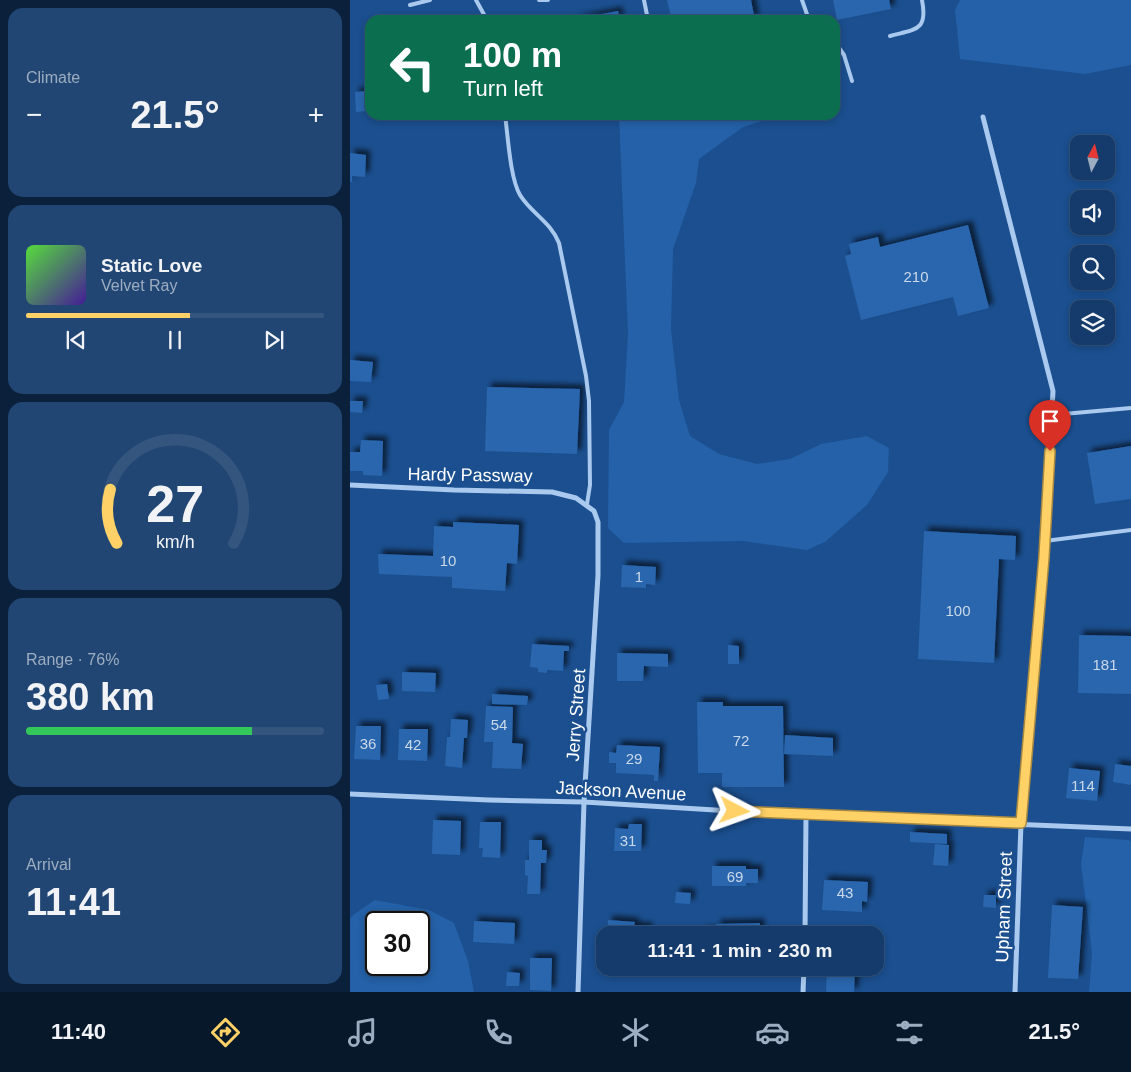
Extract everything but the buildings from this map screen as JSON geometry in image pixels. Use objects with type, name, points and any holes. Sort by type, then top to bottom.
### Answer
[{"type":"street","name":"Upham Street","points":[[982,117],[1053,391],[1045,541],[1021,823],[1015,992]]},
{"type":"street","name":"Hardy Passway","points":[[350,485],[454,490],[541,491],[564,494],[587,504]]},
{"type":"street","name":"Jerry Street","points":[[578,992],[584,802],[598,575],[598,522],[594,511],[587,504]]},
{"type":"street","name":"Jackson Avenue","points":[[350,794],[584,802],[806,815],[1131,829]]},
{"type":"street","points":[[805,926],[806,815]]},
{"type":"street","points":[[803,992],[804,976]]},
{"type":"lane","points":[[410,5],[430,0]]},
{"type":"lane","points":[[476,0],[484,15]]},
{"type":"lane","points":[[539,0],[548,0]]},
{"type":"lane","points":[[644,0],[647,15]]},
{"type":"lane","points":[[802,0],[807,15]]},
{"type":"lane","points":[[890,36],[914,30],[920,26],[924,21],[922,0]]},
{"type":"lane","points":[[840,49],[844,55],[852,81]]},
{"type":"lane","points":[[505,120],[517,188],[524,201],[552,229],[559,243],[588,394],[590,485],[587,504]]},
{"type":"lane","points":[[1052,415],[1131,408]]},
{"type":"lane","points":[[1045,541],[1131,530]]},
{"type":"shaded area","points":[[960,0],[1131,0],[1131,65],[1085,74],[960,59],[955,10]]},
{"type":"shaded area","points":[[619,120],[765,120],[743,127],[699,159],[696,183],[673,249],[671,330],[679,400],[690,436],[719,454],[757,464],[790,459],[821,444],[867,436],[889,448],[888,472],[867,505],[825,542],[807,550],[743,541],[624,543],[608,528],[609,430],[624,402],[628,333]]},
{"type":"shaded area","points":[[1085,837],[1129,840],[1131,842],[1131,992],[1089,992],[1092,953],[1081,864]]},
{"type":"shaded area","points":[[375,900],[429,910],[454,923],[468,961],[474,992],[350,992],[350,919]]},
{"type":"route","points":[[735,811],[1021,823],[1044,557],[1050,451]]}]
